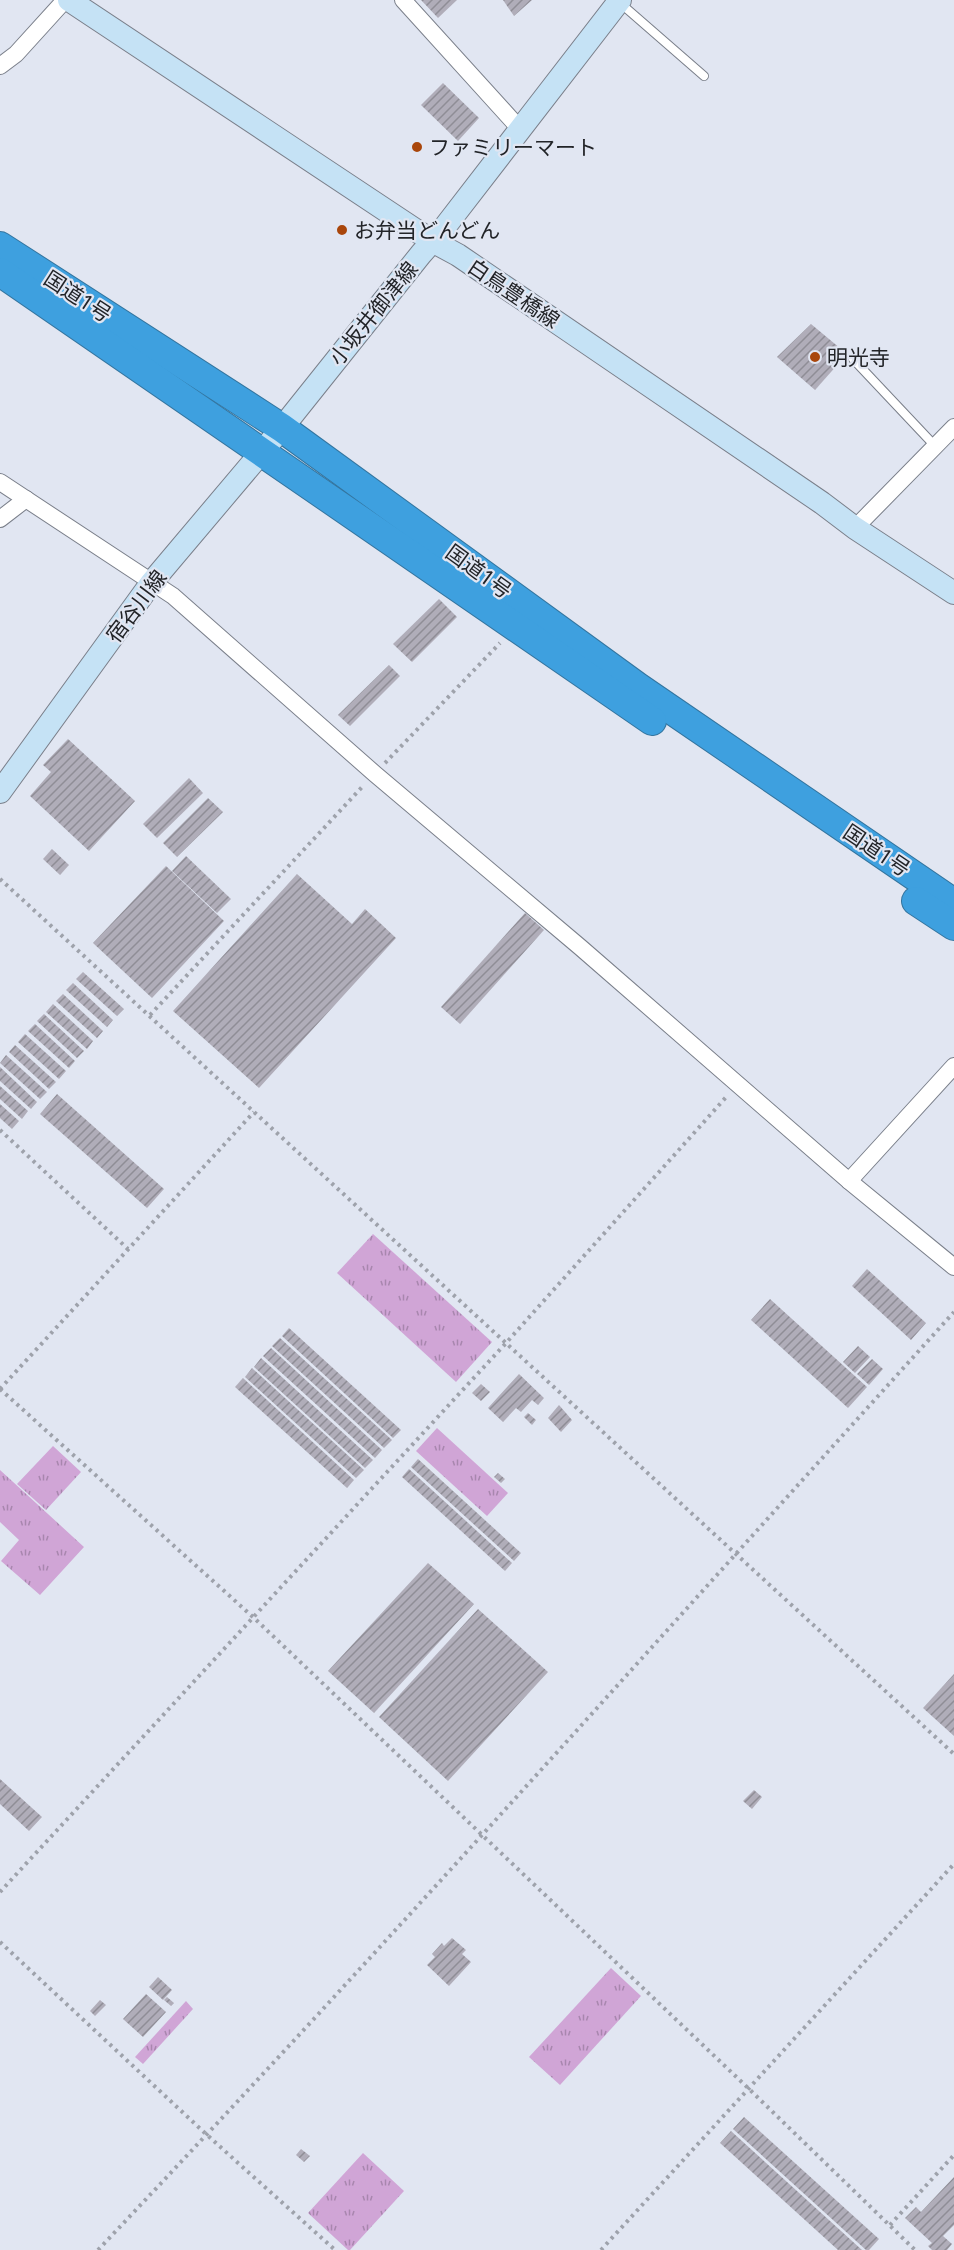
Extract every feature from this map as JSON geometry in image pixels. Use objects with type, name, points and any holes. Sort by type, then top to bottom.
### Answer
[{"type":"highway","name":"国道1号","points":[[0,246],[282,429],[638,687],[954,903]]},
{"type":"highway","name":"国道1号","points":[[0,273],[954,926]]},
{"type":"main road","name":"白鳥豊橋線","points":[[67,0],[432,241],[458,255],[822,503],[855,528],[954,593]]},
{"type":"main road","name":"小坂井御津線","points":[[282,429],[619,1]]},
{"type":"main road","name":"宿谷川線","points":[[0,792],[152,582],[282,429]]},
{"type":"street","points":[[0,66],[16,54],[67,0]]},
{"type":"street","points":[[404,0],[520,129]]},
{"type":"street","points":[[855,528],[954,427]]},
{"type":"street","points":[[0,482],[173,596],[375,774],[849,1181],[954,1267]]},
{"type":"street","points":[[0,519],[26,499]]},
{"type":"street","points":[[849,1181],[954,1066]]},
{"type":"lane","points":[[619,1],[704,76]]},
{"type":"lane","points":[[853,359],[935,446]]},
{"type":"path","points":[[150,1015],[515,627]]},
{"type":"path","points":[[0,879],[954,1754]]},
{"type":"path","points":[[0,1892],[506,1343],[738,1084]]},
{"type":"path","points":[[254,1112],[0,1389],[253,1617],[483,1834],[915,2250]]},
{"type":"path","points":[[0,1130],[128,1249]]},
{"type":"path","points":[[98,2250],[207,2135],[483,1834],[954,1312]]},
{"type":"path","points":[[601,2250],[954,1864]]},
{"type":"path","points":[[0,1942],[207,2135],[335,2250]]},
{"type":"path","points":[[890,2225],[954,2155]]},
{"type":"green space","points":[[373,1234],[492,1342],[456,1382],[337,1273]]},
{"type":"green space","points":[[437,1428],[508,1493],[487,1516],[416,1451]]},
{"type":"green space","points":[[53,1446],[81,1472],[46,1510],[17,1484]]},
{"type":"green space","points":[[0,1470],[84,1547],[40,1595],[1,1561],[19,1540],[0,1522]]},
{"type":"green space","points":[[611,1968],[641,1996],[560,2085],[529,2057]]},
{"type":"green space","points":[[186,2001],[193,2009],[143,2064],[135,2057]]},
{"type":"green space","points":[[363,2153],[404,2191],[348,2250],[308,2213]]},
{"type":"building","points":[[421,0],[457,0],[438,18]]},
{"type":"building","points":[[503,0],[532,0],[514,16]]},
{"type":"building","points":[[443,83],[479,118],[458,141],[421,105]]},
{"type":"building","points":[[811,324],[847,354],[815,390],[777,357]]},
{"type":"building","points":[[439,599],[457,617],[412,662],[393,644]]},
{"type":"building","points":[[389,665],[400,676],[350,726],[338,715]]},
{"type":"building","points":[[68,739],[135,801],[89,851],[30,796],[51,772],[43,765]]},
{"type":"building","points":[[189,778],[203,793],[157,838],[143,824]]},
{"type":"building","points":[[208,798],[223,812],[177,857],[163,843]]},
{"type":"building","points":[[52,849],[69,865],[60,875],[43,859]]},
{"type":"building","points":[[186,856],[231,899],[217,913],[172,871]]},
{"type":"building","points":[[166,866],[224,921],[152,998],[93,943]]},
{"type":"building","points":[[297,874],[352,924],[365,909],[396,938],[259,1088],[173,1011]]},
{"type":"building","points":[[525,913],[544,930],[460,1024],[441,1007]]},
{"type":"building","points":[[83,972],[124,1009],[117,1016],[76,979]]},
{"type":"building","points":[[73,983],[113,1020],[107,1027],[66,990]]},
{"type":"building","points":[[63,994],[103,1031],[97,1038],[56,1001]]},
{"type":"building","points":[[53,1004],[93,1041],[87,1049],[46,1012]]},
{"type":"building","points":[[44,1014],[84,1051],[77,1058],[37,1021]]},
{"type":"building","points":[[35,1024],[75,1061],[69,1068],[28,1031]]},
{"type":"building","points":[[25,1034],[66,1071],[59,1079],[18,1042]]},
{"type":"building","points":[[15,1045],[56,1082],[49,1089],[9,1052]]},
{"type":"building","points":[[6,1055],[47,1092],[40,1099],[0,1063]]},
{"type":"building","points":[[0,1067],[37,1102],[31,1109],[0,1081]]},
{"type":"building","points":[[0,1086],[28,1111],[22,1119],[0,1099]]},
{"type":"building","points":[[57,1094],[164,1189],[147,1208],[40,1114]]},
{"type":"building","points":[[0,1104],[19,1121],[12,1129],[0,1118]]},
{"type":"building","points":[[867,1269],[926,1323],[911,1340],[852,1286]]},
{"type":"building","points":[[770,1299],[867,1387],[848,1408],[751,1320]]},
{"type":"building","points":[[289,1328],[401,1430],[393,1438],[282,1336]]},
{"type":"building","points":[[280,1338],[392,1440],[384,1448],[272,1346]]},
{"type":"building","points":[[858,1346],[870,1357],[855,1373],[843,1362]]},
{"type":"building","points":[[271,1348],[382,1450],[375,1458],[263,1356]]},
{"type":"building","points":[[261,1358],[373,1460],[365,1468],[254,1367]]},
{"type":"building","points":[[872,1359],[883,1369],[869,1385],[857,1374]]},
{"type":"building","points":[[252,1368],[364,1470],[356,1478],[245,1377]]},
{"type":"building","points":[[519,1374],[544,1398],[538,1405],[532,1400],[521,1412],[516,1408],[503,1422],[488,1408]]},
{"type":"building","points":[[243,1378],[354,1480],[347,1488],[235,1387]]},
{"type":"building","points":[[481,1384],[490,1392],[481,1401],[472,1393]]},
{"type":"building","points":[[559,1405],[572,1420],[561,1432],[548,1418]]},
{"type":"building","points":[[528,1413],[536,1420],[532,1425],[524,1417]]},
{"type":"building","points":[[418,1459],[521,1553],[514,1561],[411,1467]]},
{"type":"building","points":[[409,1469],[512,1563],[505,1571],[402,1477]]},
{"type":"building","points":[[498,1473],[505,1479],[501,1483],[494,1477]]},
{"type":"building","points":[[428,1563],[474,1604],[374,1713],[328,1671]]},
{"type":"building","points":[[478,1609],[548,1672],[448,1781],[379,1717]]},
{"type":"building","points":[[954,1674],[954,1736],[923,1708]]},
{"type":"building","points":[[0,1779],[42,1817],[29,1831],[0,1804]]},
{"type":"building","points":[[754,1790],[762,1797],[752,1809],[743,1801]]},
{"type":"building","points":[[452,1938],[466,1950],[462,1954],[471,1962],[449,1986],[427,1965],[435,1957],[432,1954],[442,1943],[444,1946]]},
{"type":"building","points":[[158,1977],[172,1990],[163,2000],[149,1987]]},
{"type":"building","points":[[146,1994],[166,2012],[143,2037],[123,2019]]},
{"type":"building","points":[[167,1997],[174,2003],[171,2006],[164,2000]]},
{"type":"building","points":[[100,2000],[106,2005],[95,2016],[90,2011]]},
{"type":"building","points":[[744,2117],[879,2239],[869,2250],[866,2250],[733,2129]]},
{"type":"building","points":[[731,2131],[862,2250],[838,2250],[720,2143]]},
{"type":"building","points":[[301,2149],[310,2156],[304,2162],[296,2155]]},
{"type":"building","points":[[954,2177],[954,2225],[943,2236],[952,2244],[947,2250],[932,2250],[928,2246],[932,2243],[905,2218],[916,2207],[921,2212]]},
{"type":"place","name":"ファミリーマート","points":[[417,147]]},
{"type":"place","name":"お弁当どんどん","points":[[342,230]]},
{"type":"place","name":"明光寺","points":[[815,357]]}]
